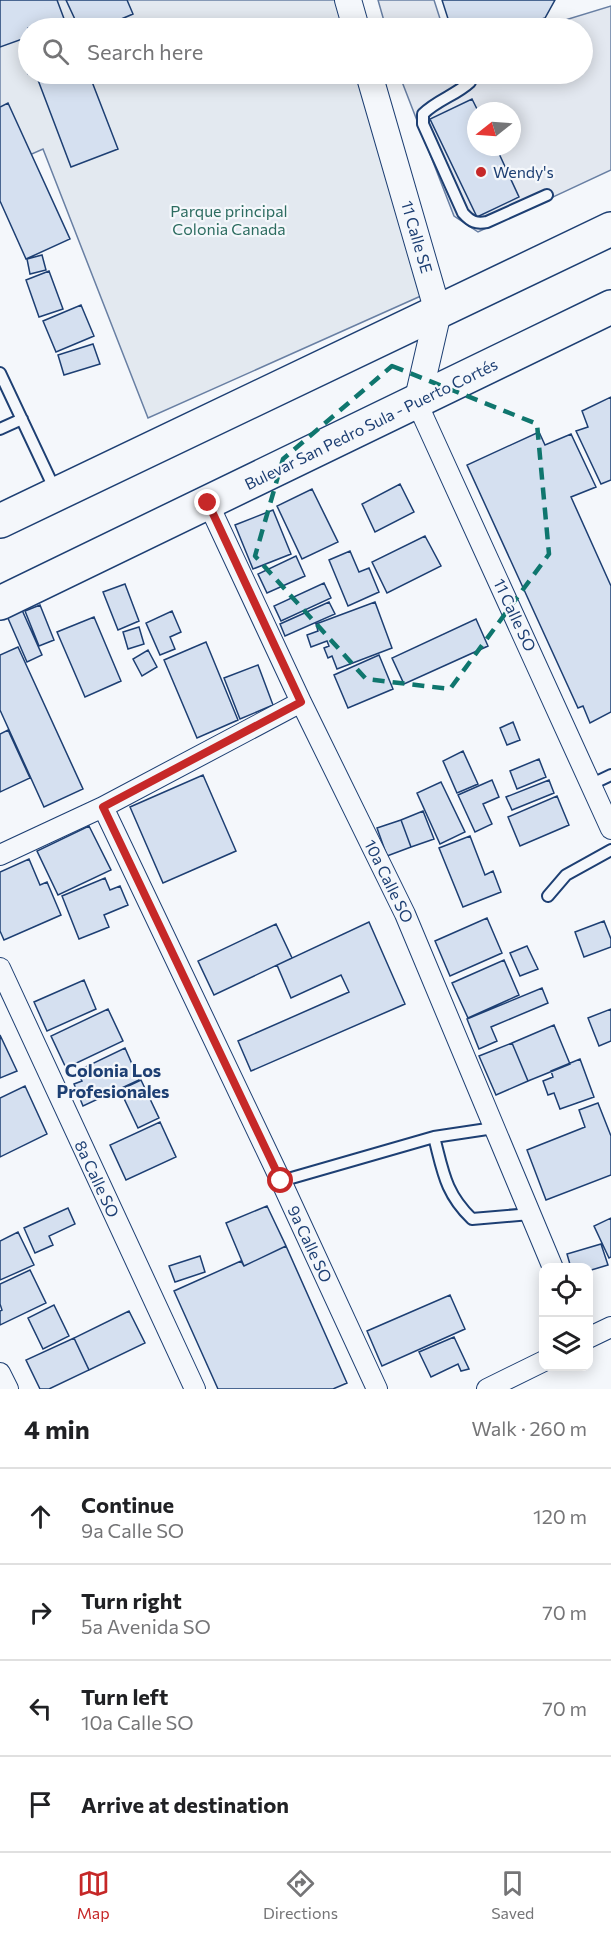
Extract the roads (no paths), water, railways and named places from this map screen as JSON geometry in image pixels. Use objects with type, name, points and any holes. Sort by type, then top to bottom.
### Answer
[{"type":"highway","points":[[0,521],[611,229]]},
{"type":"highway","name":"Bulevar San Pedro Sula - Puerto Cortés","points":[[0,603],[417,403],[611,307]]},
{"type":"street","points":[[348,0],[353,18]]},
{"type":"street","name":"11 Calle SE","points":[[372,84],[438,312],[417,403]]},
{"type":"street","name":"11 Calle SO","points":[[417,403],[611,829]]},
{"type":"street","name":"10a Calle SO","points":[[208,503],[301,702],[405,914],[551,1263]]},
{"type":"street","points":[[0,855],[103,807],[301,702]]},
{"type":"street","name":"9a Calle SO","points":[[103,807],[377,1389]]},
{"type":"street","name":"8a Calle SO","points":[[0,968],[195,1389]]},
{"type":"street","points":[[593,1336],[611,1327]]},
{"type":"street","points":[[487,1389],[539,1362]]},
{"type":"street","points":[[0,1373],[8,1389]]},
{"type":"lane","points":[[468,84],[462,90],[441,99],[423,114],[423,124],[463,213],[477,224],[487,222],[547,195]]},
{"type":"lane","points":[[0,373],[57,494]]},
{"type":"lane","points":[[0,429],[22,419]]},
{"type":"lane","points":[[592,784],[611,775]]},
{"type":"lane","points":[[548,896],[566,875],[611,850]]},
{"type":"lane","points":[[281,1181],[434,1137],[495,1128]]},
{"type":"lane","points":[[434,1137],[448,1190],[459,1207],[472,1219],[530,1214]]},
{"type":"place","name":"Wendy's","points":[[481,172]]},
{"type":"district","name":"Colonia Los Profesionales","points":[[113,1081]]},
{"type":"park label","name":"Parque principal Colonia Canada","points":[[229,220]]}]
